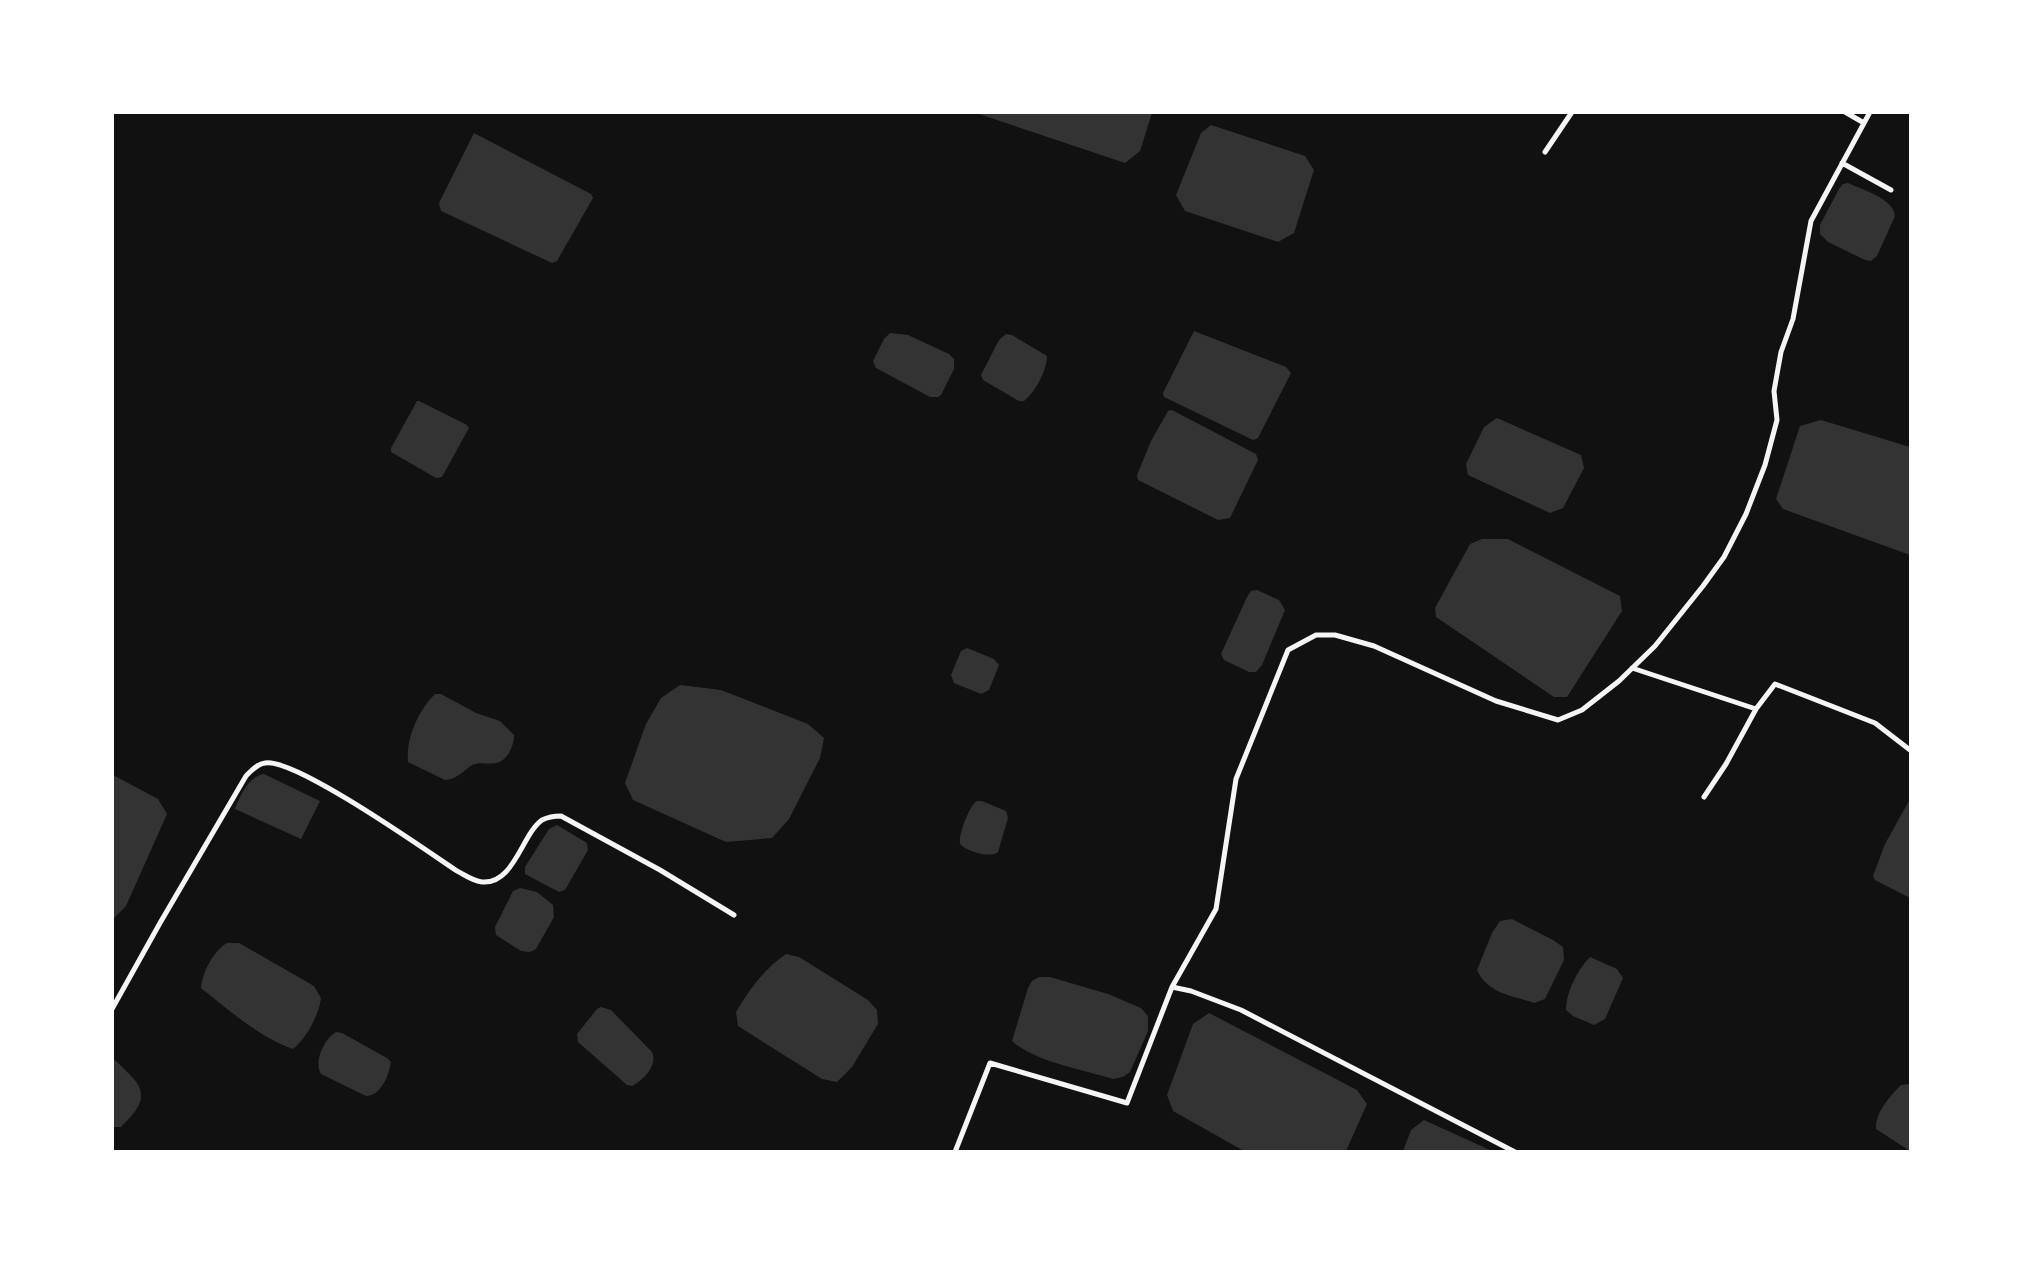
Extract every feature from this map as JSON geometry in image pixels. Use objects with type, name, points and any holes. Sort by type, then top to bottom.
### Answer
[{"type":"street","points":[[1545,152],[1572,112]]},
{"type":"street","points":[[1845,112],[1864,123]]},
{"type":"street","points":[[955,1152],[990,1062],[1127,1103],[1172,987],[1216,910],[1236,779],[1288,650],[1316,635],[1336,635],[1374,646],[1496,700],[1558,720],[1582,710],[1655,646],[1724,557],[1746,514],[1765,465],[1777,420],[1774,391],[1781,352],[1793,319],[1811,221],[1870,112]]},
{"type":"street","points":[[1842,163],[1891,190]]},
{"type":"street","points":[[1632,668],[1756,708]]},
{"type":"street","points":[[1704,797],[1726,764],[1756,708],[1775,684],[1875,723],[1910,750]]},
{"type":"street","points":[[112,1010],[160,923],[246,776],[255,767],[264,762],[286,766],[337,793],[457,871],[475,880],[485,882],[501,876],[509,869],[536,825],[552,816],[561,816],[660,870],[734,915]]},
{"type":"street","points":[[1172,987],[1192,991],[1241,1010],[1515,1152]]},
{"type":"shaded area","points":[[976,113],[1152,113],[1140,151],[1125,163]]},
{"type":"shaded area","points":[[1211,125],[1305,156],[1314,170],[1294,233],[1278,242],[1185,211],[1176,195],[1201,133]]},
{"type":"shaded area","points":[[474,133],[591,194],[593,198],[557,261],[552,263],[441,211],[439,203]]},
{"type":"shaded area","points":[[1848,183],[1883,199],[1889,204],[1895,216],[1877,256],[1871,261],[1865,260],[1828,242],[1820,234],[1820,225],[1839,189],[1843,184]]},
{"type":"shaded area","points":[[1194,331],[1286,367],[1291,373],[1258,438],[1253,440],[1164,397],[1163,393]]},
{"type":"shaded area","points":[[890,333],[908,335],[949,354],[954,359],[954,369],[941,395],[930,397],[876,368],[873,361],[884,339]]},
{"type":"shaded area","points":[[1006,334],[1012,335],[1047,356],[1040,381],[1024,401],[1019,401],[983,380],[981,375],[999,340]]},
{"type":"shaded area","points":[[417,401],[467,425],[469,428],[442,477],[436,478],[391,452],[391,448]]},
{"type":"shaded area","points":[[1172,410],[1256,454],[1258,460],[1230,518],[1218,520],[1138,480],[1137,475],[1151,441],[1168,411]]},
{"type":"shaded area","points":[[1497,418],[1581,455],[1584,468],[1563,508],[1550,513],[1468,475],[1466,464],[1484,427]]},
{"type":"shaded area","points":[[1821,420],[1910,447],[1910,555],[1783,509],[1776,499],[1800,426]]},
{"type":"shaded area","points":[[1482,539],[1508,539],[1620,596],[1622,611],[1567,697],[1554,697],[1436,617],[1435,608],[1470,544]]},
{"type":"shaded area","points":[[1257,590],[1279,600],[1285,610],[1262,665],[1256,672],[1249,672],[1224,660],[1221,654],[1247,597],[1251,591]]},
{"type":"shaded area","points":[[967,648],[994,659],[999,665],[989,690],[981,694],[954,683],[951,675],[961,651]]},
{"type":"shaded area","points":[[680,685],[721,690],[808,724],[824,738],[820,758],[789,819],[772,838],[726,842],[633,800],[625,783],[646,724],[661,698]]},
{"type":"shaded area","points":[[435,694],[441,694],[476,713],[500,721],[514,735],[513,743],[507,756],[500,762],[472,765],[449,780],[445,780],[408,762],[409,744],[414,725],[423,708]]},
{"type":"shaded area","points":[[264,774],[320,801],[301,839],[235,809],[242,792],[250,782]]},
{"type":"shaded area","points":[[113,775],[158,799],[167,814],[126,906],[114,918]]},
{"type":"shaded area","points":[[1910,799],[1910,898],[1875,880],[1873,876],[1885,844]]},
{"type":"shaded area","points":[[977,801],[982,801],[1006,811],[1008,818],[998,852],[994,854],[977,853],[962,846],[960,843],[965,820]]},
{"type":"shaded area","points":[[557,825],[587,843],[588,850],[565,890],[559,892],[525,874],[525,867],[549,829]]},
{"type":"shaded area","points":[[520,888],[537,892],[553,905],[554,917],[536,949],[530,952],[521,951],[496,935],[495,927],[513,891]]},
{"type":"shaded area","points":[[1512,919],[1563,947],[1564,960],[1545,999],[1534,1003],[1494,989],[1487,984],[1477,970],[1492,933],[1500,921]]},
{"type":"shaded area","points":[[227,943],[239,943],[314,986],[321,998],[318,1012],[307,1033],[293,1049],[257,1031],[201,988],[209,962],[222,946]]},
{"type":"shaded area","points":[[786,954],[799,957],[868,1000],[877,1010],[878,1024],[852,1067],[837,1082],[822,1079],[738,1026],[736,1012],[746,996],[764,973]]},
{"type":"shaded area","points":[[1590,957],[1617,969],[1623,978],[1605,1019],[1594,1025],[1573,1016],[1566,1010],[1568,996],[1574,981]]},
{"type":"shaded area","points":[[1039,977],[1050,977],[1108,994],[1141,1008],[1148,1016],[1148,1031],[1130,1072],[1123,1077],[1113,1079],[1074,1069],[1033,1055],[1012,1041],[1028,988],[1032,981]]},
{"type":"shaded area","points":[[601,1007],[611,1010],[652,1052],[653,1062],[649,1072],[632,1086],[627,1085],[578,1042],[577,1034],[597,1009]]},
{"type":"shaded area","points":[[1209,1013],[1357,1090],[1367,1104],[1346,1151],[1244,1151],[1173,1111],[1167,1095],[1193,1024]]},
{"type":"shaded area","points":[[336,1032],[342,1033],[391,1062],[386,1078],[376,1093],[366,1096],[321,1074],[318,1063],[321,1051],[328,1039]]},
{"type":"shaded area","points":[[113,1059],[136,1082],[141,1095],[137,1108],[121,1127],[113,1127]]},
{"type":"shaded area","points":[[1910,1084],[1910,1151],[1876,1129],[1876,1123],[1888,1100],[1901,1085]]},
{"type":"shaded area","points":[[1424,1120],[1492,1151],[1403,1151],[1411,1130]]}]
